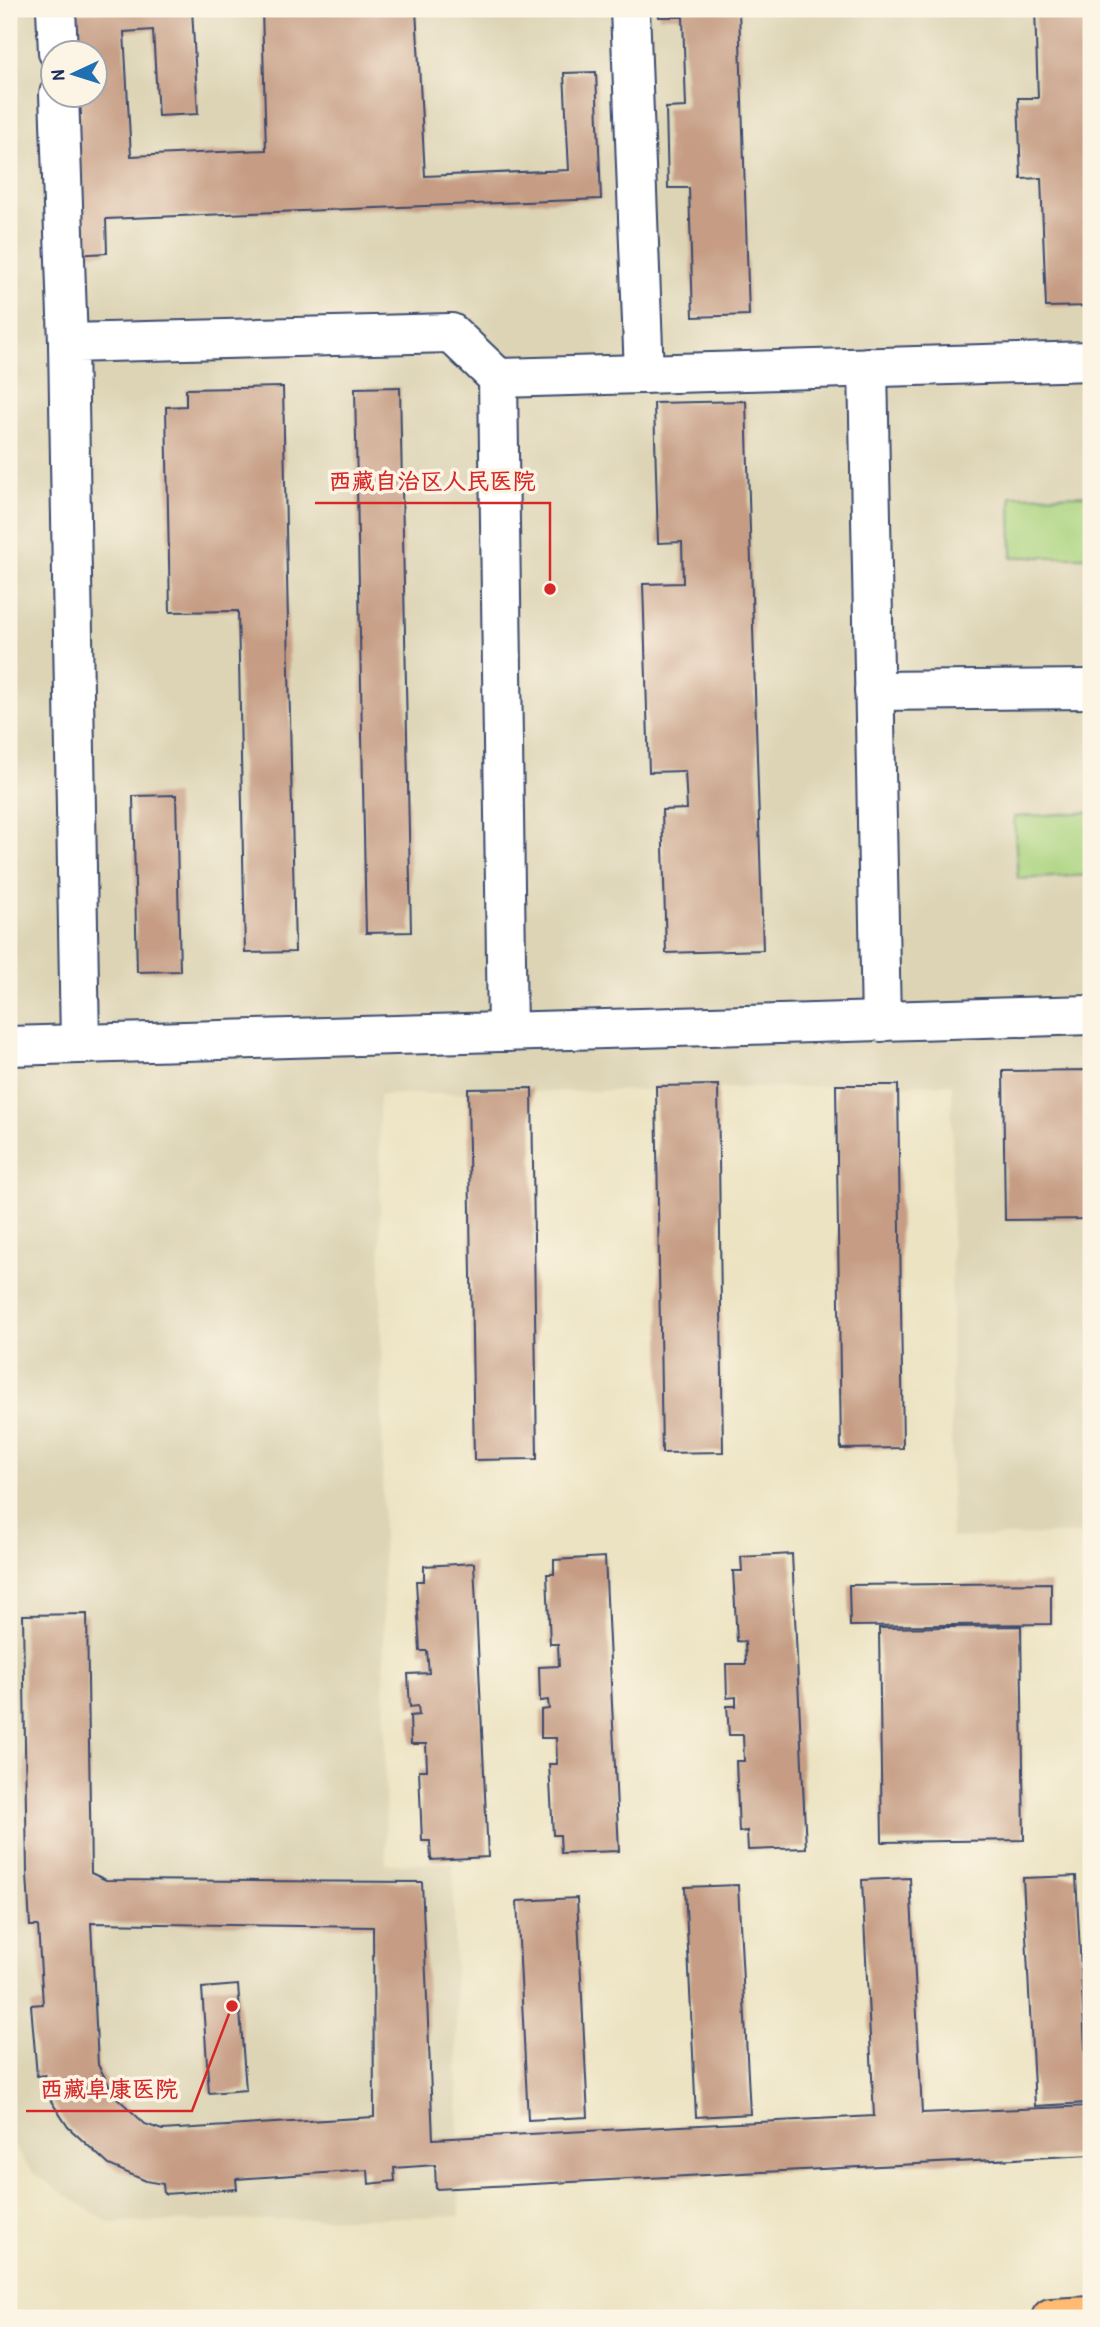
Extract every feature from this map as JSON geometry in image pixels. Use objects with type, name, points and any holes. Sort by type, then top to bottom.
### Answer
[{"type":"main road","points":[[1051,2318],[1091,2316]]},
{"type":"lane","points":[[57,9],[58,38]]},
{"type":"lane","points":[[630,9],[644,374]]},
{"type":"lane","points":[[60,108],[68,343],[79,1043]]},
{"type":"lane","points":[[68,343],[451,333],[498,379],[507,1032]]},
{"type":"lane","points":[[498,379],[1091,361]]},
{"type":"lane","points":[[867,367],[881,1022]]},
{"type":"lane","points":[[874,691],[1091,690]]},
{"type":"lane","points":[[9,1046],[1091,1016]]},
{"type":"shaded area","points":[[9,9],[1091,9],[1091,1533],[951,1538],[952,1084],[379,1095],[386,1864],[453,1863],[460,2216],[109,2223],[34,2174],[9,2141]]},
{"type":"green space","points":[[1091,495],[1091,557],[1012,557],[1011,496]]},
{"type":"green space","points":[[1091,812],[1091,875],[1018,879],[1014,817]]},
{"type":"building","points":[[192,9],[198,114],[158,116],[153,30],[124,32],[131,156],[266,150],[262,9],[416,9],[425,176],[569,170],[564,73],[596,72],[601,199],[106,219],[107,253],[74,255],[65,115],[81,114],[80,108],[108,108],[108,38],[75,38],[74,13]]},
{"type":"building","points":[[658,9],[739,9],[749,315],[693,317],[689,188],[668,188],[666,108],[686,107],[683,17],[659,17]]},
{"type":"building","points":[[1035,9],[1091,9],[1091,306],[1046,307],[1041,178],[1021,179],[1018,98],[1038,98]]},
{"type":"building","points":[[283,387],[295,952],[245,953],[238,611],[170,612],[166,407],[186,406],[186,389]]},
{"type":"building","points":[[400,387],[411,932],[366,933],[355,388]]},
{"type":"building","points":[[746,401],[763,950],[666,953],[662,810],[687,809],[685,771],[649,772],[643,584],[683,583],[682,542],[658,543],[654,403]]},
{"type":"building","points":[[176,795],[180,971],[137,972],[133,796]]},
{"type":"building","points":[[1091,1070],[1091,1219],[1005,1220],[1003,1071]]},
{"type":"building","points":[[718,1085],[723,1452],[662,1453],[656,1086]]},
{"type":"building","points":[[836,1085],[898,1085],[903,1448],[841,1449]]},
{"type":"building","points":[[532,1088],[537,1459],[474,1460],[468,1089]]},
{"type":"building","points":[[792,1554],[806,1848],[748,1850],[747,1831],[739,1832],[736,1761],[744,1761],[743,1735],[729,1735],[727,1706],[736,1706],[736,1697],[727,1698],[726,1664],[746,1664],[745,1642],[737,1641],[733,1571],[742,1571],[741,1557]]},
{"type":"building","points":[[605,1557],[619,1851],[561,1853],[560,1835],[553,1835],[549,1764],[557,1764],[556,1738],[541,1738],[541,1710],[549,1709],[548,1700],[540,1701],[539,1667],[559,1666],[558,1644],[550,1644],[547,1574],[554,1574],[554,1560]]},
{"type":"building","points":[[474,1563],[488,1857],[431,1860],[430,1841],[422,1841],[419,1770],[427,1770],[426,1744],[411,1744],[410,1716],[419,1715],[418,1706],[410,1707],[408,1674],[429,1673],[427,1651],[420,1651],[416,1581],[424,1581],[424,1566]]},
{"type":"building","points":[[1051,1583],[1051,1624],[850,1626],[849,1585]]},
{"type":"building","points":[[87,1614],[91,1873],[106,1880],[422,1882],[433,2139],[874,2116],[862,1880],[910,1878],[922,2113],[1091,2106],[1091,2155],[436,2189],[435,2165],[394,2168],[395,2181],[369,2184],[368,2170],[236,2179],[237,2189],[164,2194],[163,2184],[146,2181],[109,2165],[68,2127],[51,2101],[45,2075],[37,2076],[31,2005],[43,2004],[38,1926],[30,1926],[27,1874],[23,1615]],"holes":[[[91,1923],[373,1927],[374,2117],[162,2130],[145,2124],[115,2096],[98,2065]]]},
{"type":"building","points":[[1021,1626],[1024,1840],[882,1842],[879,1628]]},
{"type":"building","points":[[1076,1876],[1088,2103],[1035,2106],[1023,1878]]},
{"type":"building","points":[[738,1885],[750,2114],[696,2117],[685,1887]]},
{"type":"building","points":[[577,1898],[588,2117],[528,2120],[517,1901]]},
{"type":"building","points":[[238,1985],[246,2090],[209,2093],[202,1988]]},
{"type":"place","name":"西藏自治区人民医院","points":[[550,589]]},
{"type":"place","name":"西藏阜康医院","points":[[232,2006]]}]
